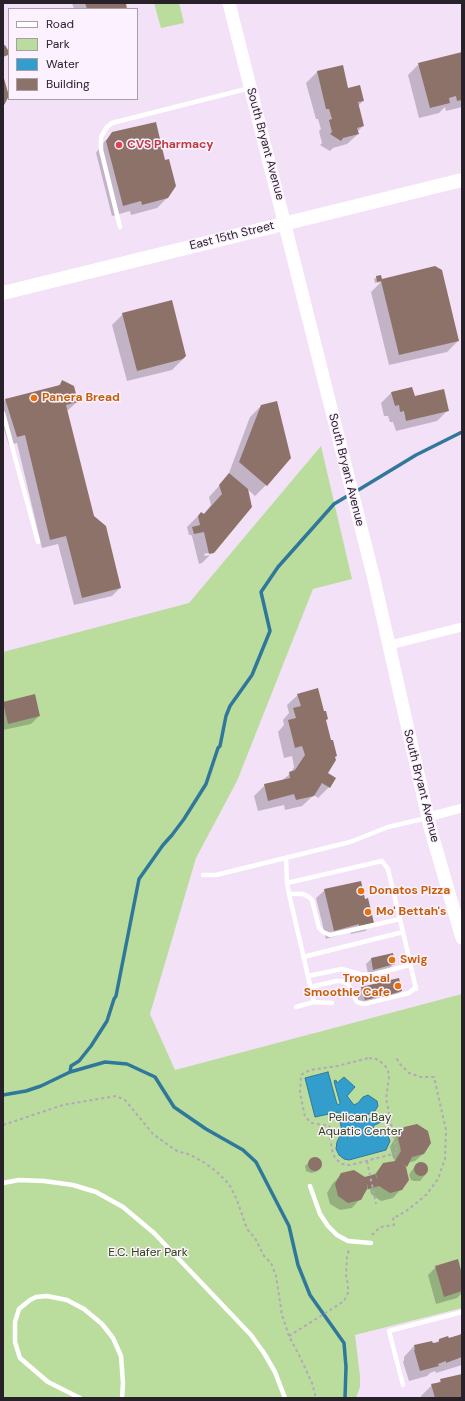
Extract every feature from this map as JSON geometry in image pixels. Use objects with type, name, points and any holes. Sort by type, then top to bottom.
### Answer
[{"type":"main road","name":"South Bryant Avenue","points":[[229,3],[390,645],[404,715],[428,817],[462,938]]},
{"type":"main road","name":"East 15th Street","points":[[3,292],[462,180]]},
{"type":"street","points":[[390,645],[462,627]]},
{"type":"street","points":[[428,817],[462,808]]},
{"type":"lane","points":[[120,227],[101,150],[101,137],[107,127],[112,123],[251,92]]},
{"type":"lane","points":[[3,413],[38,542]]},
{"type":"lane","points":[[203,875],[216,875],[350,842],[388,827],[428,817]]},
{"type":"lane","points":[[286,858],[289,894],[314,1002]]},
{"type":"lane","points":[[287,883],[382,861],[388,869],[416,989],[409,993],[364,1004],[357,1002],[348,984],[342,981],[310,987]]},
{"type":"lane","points":[[289,894],[303,894],[309,897],[312,900],[319,928],[323,932],[330,935],[400,919]]},
{"type":"lane","points":[[303,957],[403,932]]},
{"type":"lane","points":[[308,976],[342,969],[363,975],[374,974],[410,965]]},
{"type":"lane","points":[[296,1007],[314,1002],[332,1002]]},
{"type":"lane","points":[[3,1183],[19,1180],[44,1181],[73,1185],[96,1192],[123,1207],[154,1233],[251,1335],[275,1372],[285,1398]]},
{"type":"lane","points":[[310,1186],[320,1214],[328,1226],[337,1235],[352,1241],[371,1243]]},
{"type":"lane","points":[[80,1398],[48,1382],[20,1358],[15,1342],[15,1322],[19,1310],[30,1300],[36,1297],[47,1296],[67,1300],[84,1309],[102,1324],[113,1338],[121,1356],[123,1383],[122,1398]]},
{"type":"lane","points":[[403,1385],[389,1330],[462,1312]]},
{"type":"path","points":[[370,1235],[380,1227],[394,1225],[394,1217],[409,1209],[426,1195],[438,1179],[445,1159],[446,1130],[434,1077],[421,1077],[409,1073],[400,1064],[395,1056]]},
{"type":"path","points":[[369,1058],[376,1059],[386,1067],[389,1078],[386,1098],[396,1153],[367,1161],[350,1165],[342,1164],[335,1158],[332,1150],[330,1138],[331,1132],[329,1126],[312,1123],[305,1117],[300,1093],[301,1075],[305,1072],[369,1058]]},
{"type":"path","points":[[3,1125],[62,1106],[116,1096],[125,1100],[154,1134],[177,1151],[191,1155],[205,1163],[229,1184],[237,1200],[247,1229],[255,1238],[264,1256],[271,1263],[276,1276],[282,1315],[289,1336],[312,1383],[316,1398]]},
{"type":"path","points":[[367,1161],[376,1204]]},
{"type":"path","points":[[289,1336],[338,1305],[348,1294],[346,1275],[347,1257],[352,1241]]},
{"type":"green space","points":[[154,3],[179,3],[184,23],[161,28]]},
{"type":"green space","points":[[321,446],[352,579],[313,589],[237,781],[196,858],[150,1014],[175,1070],[462,994],[462,1308],[355,1335],[360,1376],[360,1387],[356,1398],[3,1398],[3,652],[189,603]]},
{"type":"water","points":[[328,1072],[337,1104],[339,1105],[340,1103],[334,1081],[336,1080],[337,1083],[344,1077],[355,1087],[347,1096],[354,1105],[363,1097],[368,1095],[377,1101],[378,1106],[375,1111],[367,1115],[366,1118],[369,1119],[375,1114],[379,1115],[381,1118],[381,1122],[373,1126],[375,1130],[385,1132],[388,1136],[390,1141],[386,1150],[349,1160],[344,1159],[339,1155],[336,1149],[337,1142],[342,1131],[338,1112],[315,1117],[305,1078]]},
{"type":"building","points":[[85,3],[126,3],[127,8],[87,8]]},
{"type":"building","points":[[5,45],[8,50],[8,55],[3,57],[3,46]]},
{"type":"building","points":[[462,52],[462,100],[457,101],[456,96],[449,98],[450,103],[430,108],[418,63]]},
{"type":"building","points":[[343,65],[348,88],[360,85],[364,101],[358,102],[364,126],[357,128],[359,134],[343,138],[341,141],[330,134],[332,132],[329,120],[332,119],[329,109],[326,109],[317,71]]},
{"type":"building","points":[[3,75],[8,98],[3,107]]},
{"type":"building","name":"CVS Pharmacy","points":[[156,122],[165,160],[169,159],[176,186],[168,198],[142,205],[141,201],[123,206],[106,141],[112,132]]},
{"type":"building","points":[[435,266],[442,270],[459,341],[399,355],[381,281],[377,282],[376,276],[381,275],[382,279]]},
{"type":"building","points":[[172,300],[186,356],[183,359],[137,371],[122,313]]},
{"type":"building","points":[[62,380],[74,386],[78,402],[66,405],[94,516],[106,526],[121,588],[82,598],[66,536],[50,540],[25,435],[17,437],[5,399],[60,385]]},
{"type":"building","points":[[412,387],[415,396],[444,389],[449,411],[406,421],[404,411],[400,412],[399,405],[395,406],[391,392]]},
{"type":"building","points":[[277,401],[291,458],[267,486],[239,462],[261,405]]},
{"type":"building","points":[[229,473],[248,489],[252,507],[214,553],[209,554],[204,532],[194,534],[192,527],[200,525],[198,516],[201,512],[204,514],[222,494],[219,485]]},
{"type":"building","points":[[318,688],[324,711],[326,711],[328,719],[326,720],[337,756],[335,757],[336,760],[328,773],[336,778],[330,788],[322,783],[314,796],[296,800],[294,794],[268,801],[264,784],[290,778],[289,772],[295,770],[305,755],[302,746],[295,748],[288,720],[296,718],[293,708],[301,706],[297,694]]},
{"type":"building","points":[[35,694],[40,716],[8,724],[3,702]]},
{"type":"building","points":[[361,881],[365,899],[368,898],[374,923],[359,926],[359,924],[334,931],[324,889]]},
{"type":"building","points":[[393,953],[395,964],[373,970],[371,958]]},
{"type":"building","points":[[399,978],[402,991],[365,1000],[361,987]]},
{"type":"building","points":[[417,1124],[428,1131],[431,1143],[424,1154],[412,1157],[407,1167],[402,1164],[406,1167],[409,1180],[402,1190],[390,1193],[379,1186],[368,1189],[367,1183],[367,1189],[361,1200],[348,1203],[338,1196],[335,1184],[341,1173],[354,1170],[365,1177],[375,1174],[378,1180],[376,1174],[383,1163],[395,1161],[401,1151],[398,1138],[404,1127]]},
{"type":"building","points":[[315,1157],[320,1159],[322,1164],[320,1169],[315,1171],[310,1169],[308,1164],[310,1159]]},
{"type":"building","points":[[418,1162],[424,1162],[428,1166],[428,1172],[424,1176],[418,1176],[414,1172],[414,1166]]},
{"type":"building","points":[[458,1259],[462,1274],[462,1291],[444,1297],[435,1266]]},
{"type":"building","points":[[462,1334],[462,1357],[446,1363],[446,1361],[438,1364],[439,1366],[420,1371],[414,1345],[432,1341],[433,1343],[439,1342],[439,1339]]},
{"type":"building","points":[[462,1374],[462,1398],[435,1398],[431,1384],[441,1382],[440,1379]]},
{"type":"waterway","points":[[355,492],[416,455],[462,432]]},
{"type":"waterway","points":[[70,1072],[71,1066],[79,1061],[91,1046],[107,1021],[116,996],[139,879],[184,819],[206,784],[220,746],[226,716],[230,706],[252,675],[270,631],[261,592],[278,567],[334,504],[349,495]]},
{"type":"waterway","points":[[3,1095],[26,1091],[41,1086],[70,1072],[105,1062],[127,1064],[155,1077],[174,1107],[206,1129],[243,1150],[256,1162],[289,1226],[298,1265],[310,1295],[344,1343],[346,1367],[345,1398]]},
{"type":"place","name":"CVS Pharmacy","points":[[119,145]]},
{"type":"place","name":"Panera Bread","points":[[34,398]]},
{"type":"place","name":"Donatos Pizza","points":[[361,891]]},
{"type":"place","name":"Mo' Bettah's","points":[[368,912]]},
{"type":"place","name":"Swig","points":[[392,960]]},
{"type":"place","name":"Tropical Smoothie Cafe","points":[[398,986]]},
{"type":"park label","name":"Pelican Bay Aquatic Center","points":[[360,1125]]},
{"type":"park label","name":"E.C. Hafer Park","points":[[148,1253]]}]
